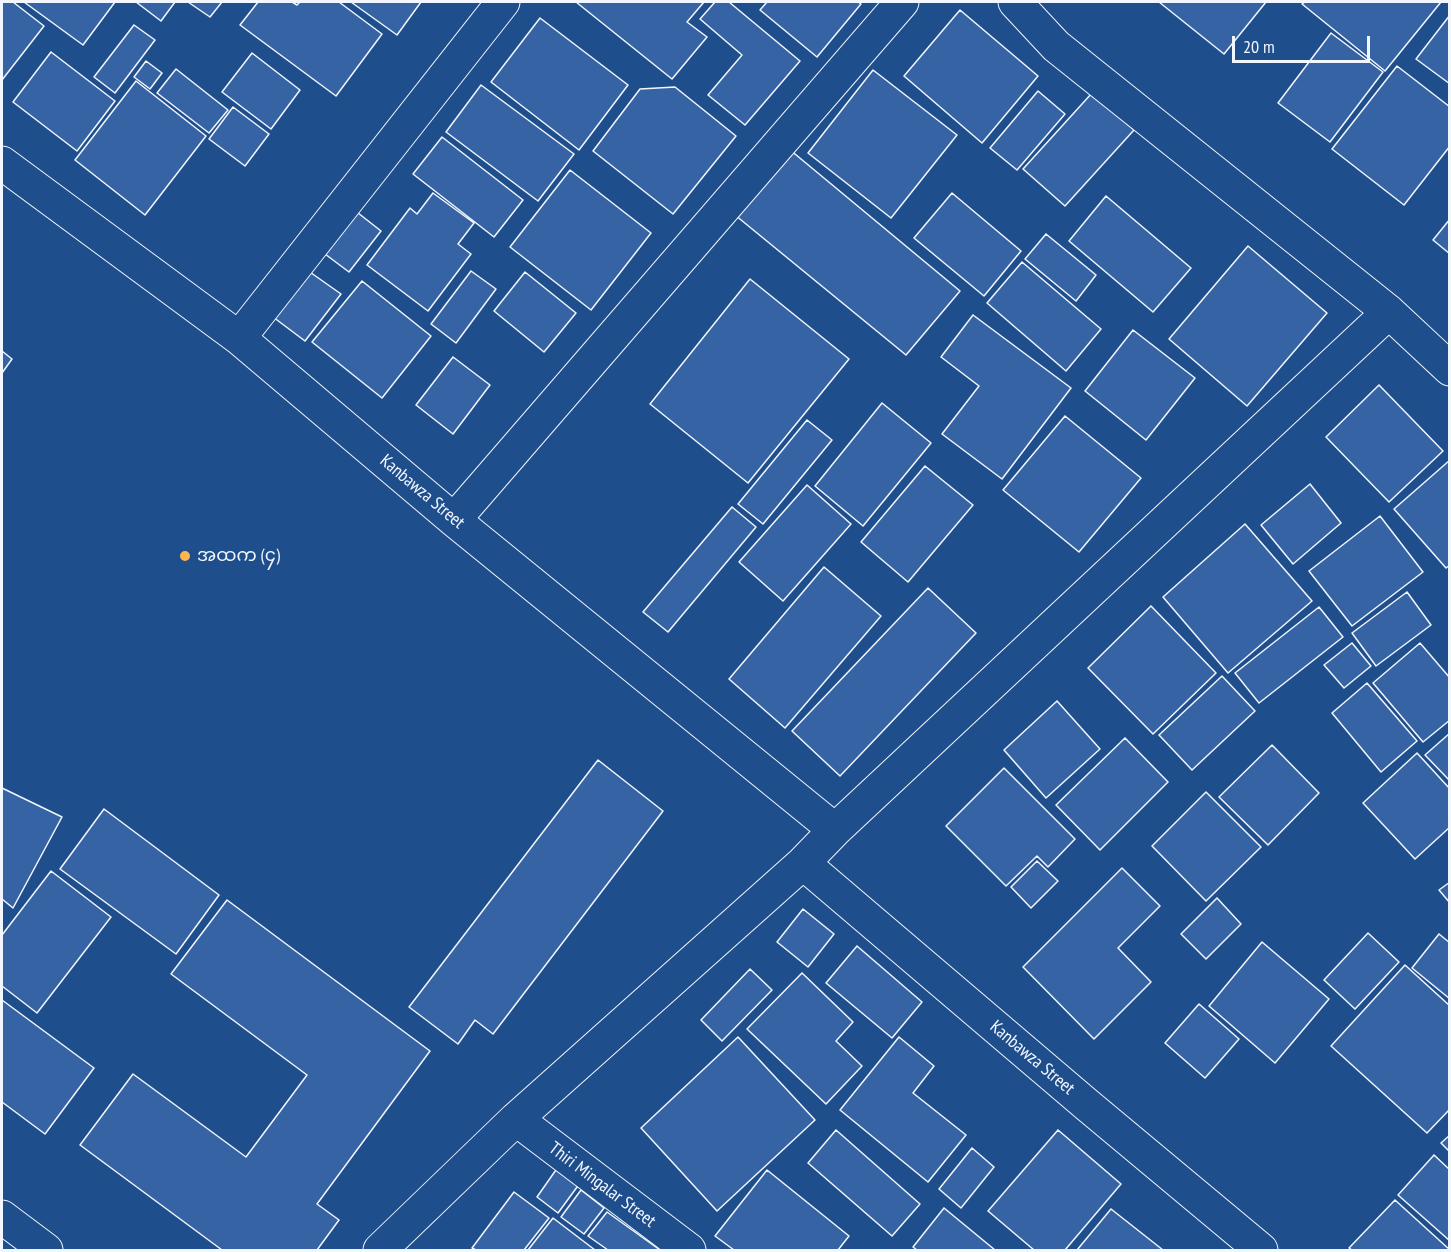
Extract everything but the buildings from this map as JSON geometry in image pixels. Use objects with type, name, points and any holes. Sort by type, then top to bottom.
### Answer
[{"type":"street","points":[[239,338],[503,2]]},
{"type":"street","points":[[454,520],[902,2]]},
{"type":"street","points":[[1014,2],[1056,46],[1389,312],[1449,369]]},
{"type":"street","name":"Kanbawza Street","points":[[2,164],[239,338],[454,520],[835,830]]},
{"type":"street","points":[[380,1251],[516,1119],[803,863],[835,830],[1389,312]]},
{"type":"street","name":"Kanbawza Street","points":[[803,863],[1261,1251]]},
{"type":"street","name":"Thiri Mingalar Street","points":[[516,1119],[689,1251]]},
{"type":"street","points":[[2,1217],[46,1251]]},
{"type":"place","name":"အထက (၄)","points":[[185,556]]}]
